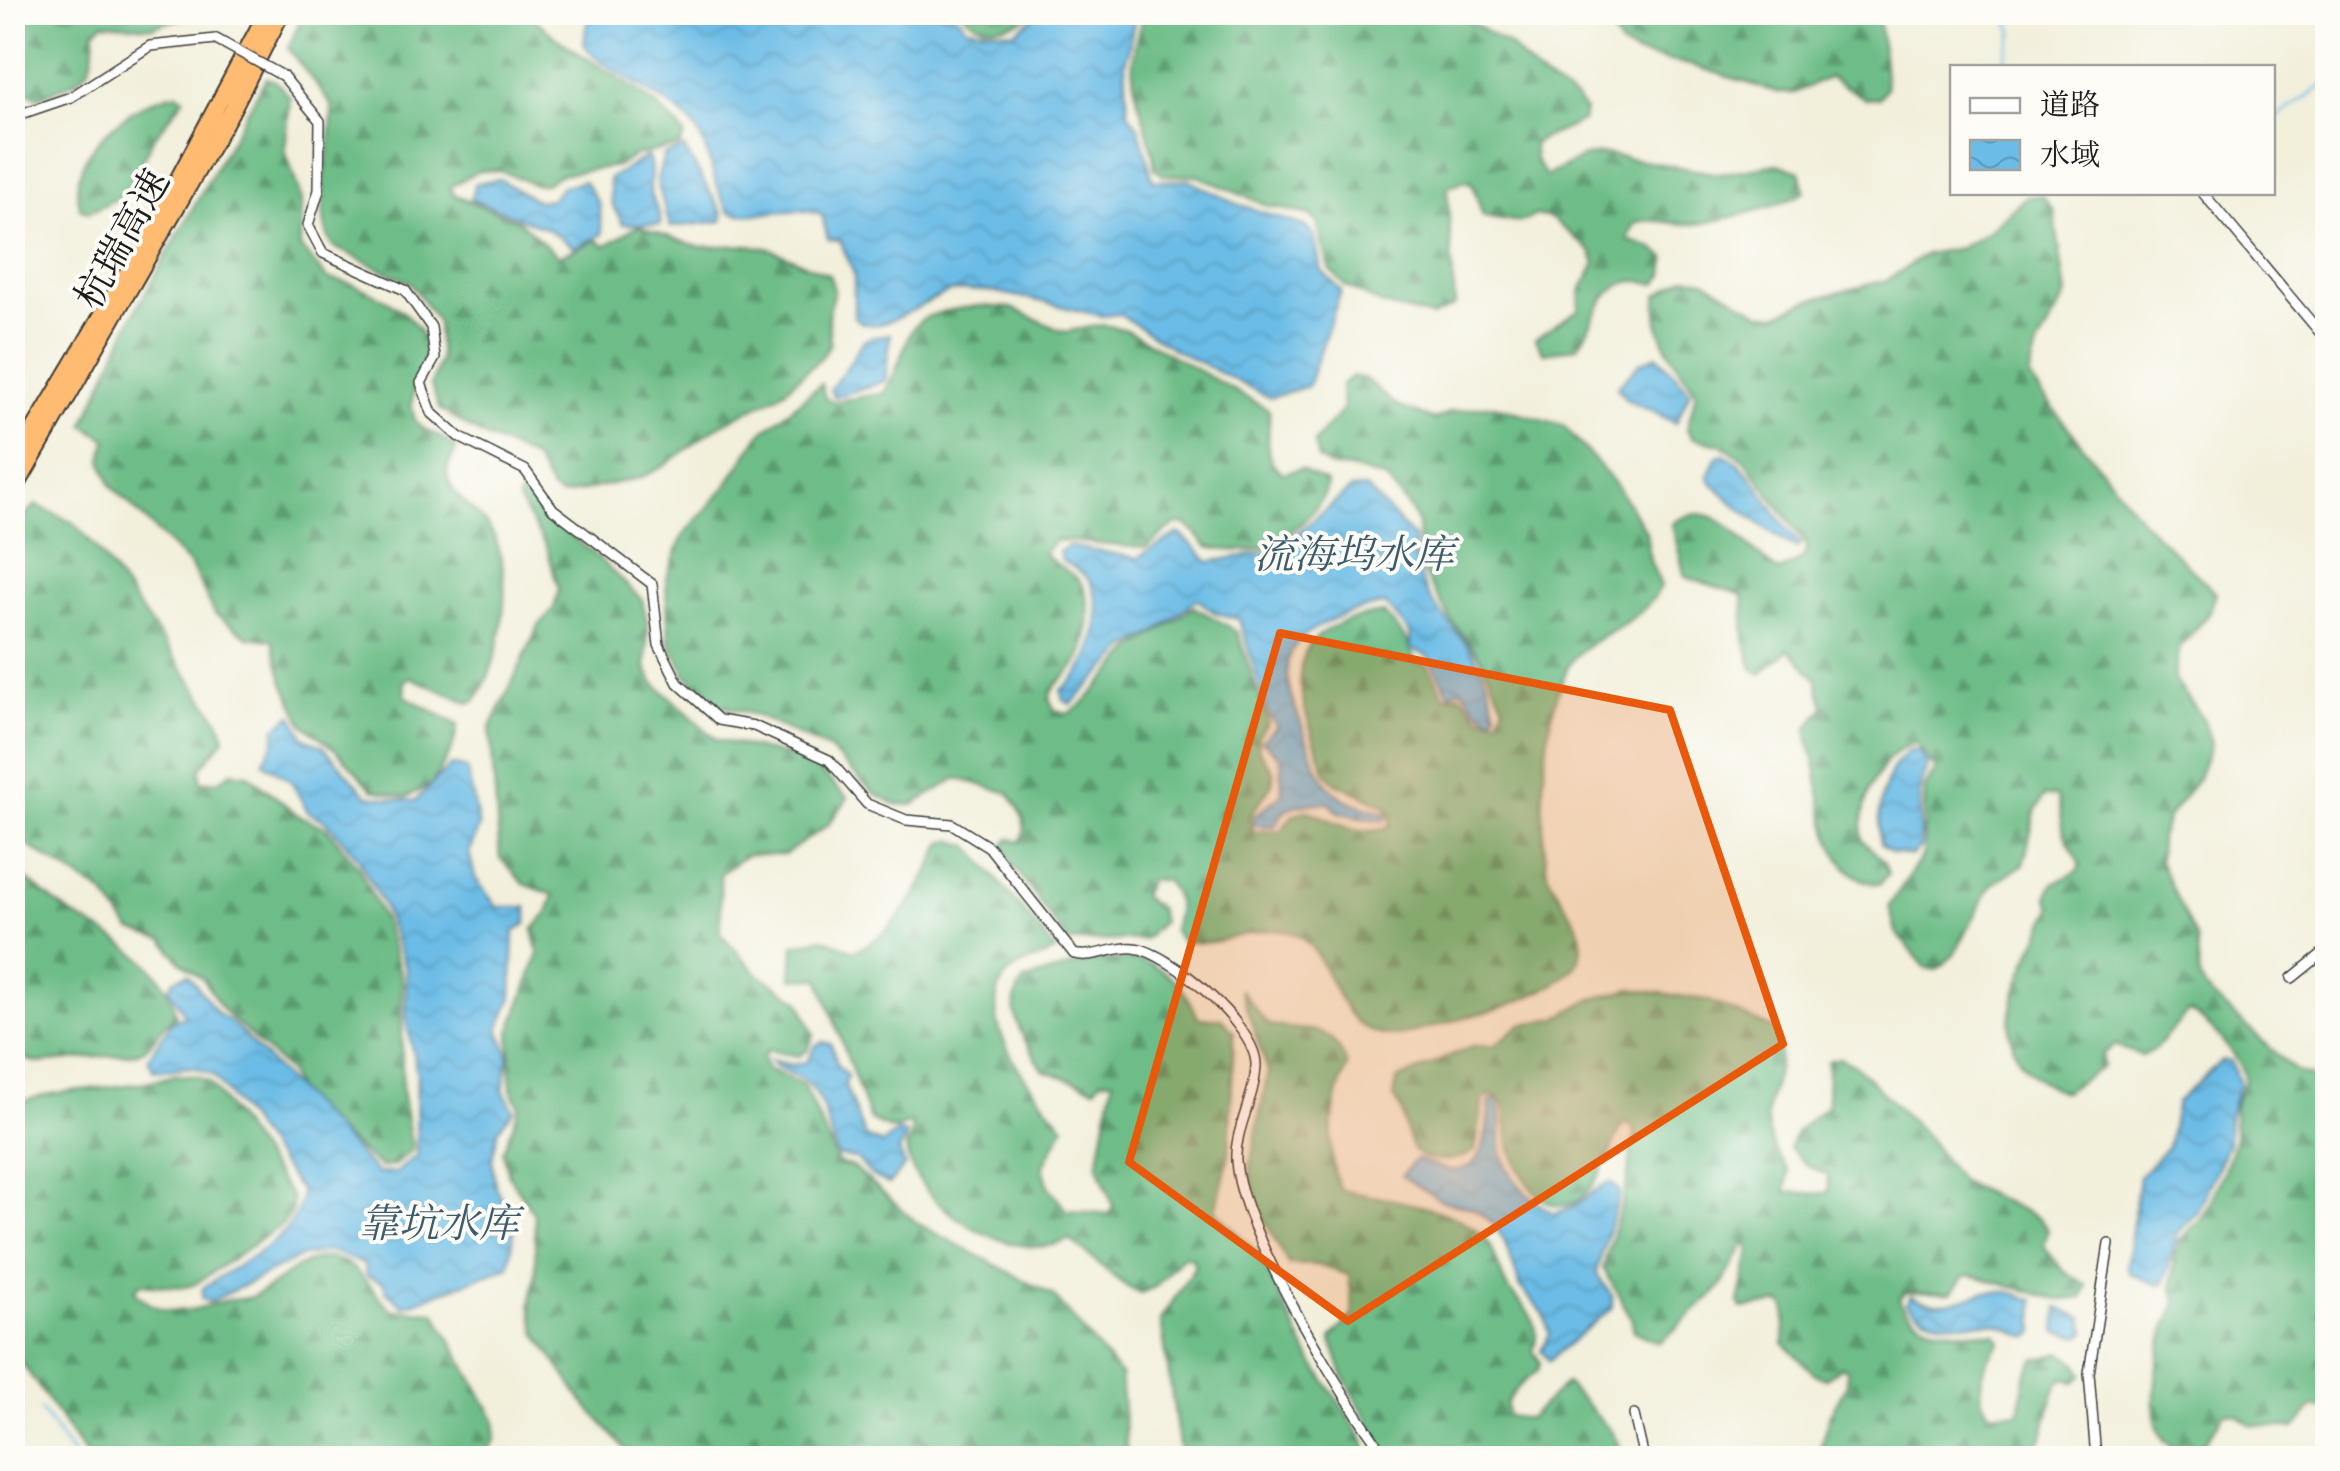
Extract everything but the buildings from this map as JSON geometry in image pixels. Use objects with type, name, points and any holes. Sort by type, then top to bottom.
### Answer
[{"type":"highway","name":"杭瑞高速","points":[[12,466],[137,256],[267,12]]},
{"type":"highway","name":"杭瑞高速","points":[[12,494],[222,128],[282,12]]},
{"type":"street","points":[[12,117],[70,97],[150,46],[216,39],[283,76],[320,121],[319,190],[308,225],[323,253],[405,290],[431,328],[434,358],[421,383],[432,413],[459,437],[526,470],[553,509],[652,584],[659,646],[678,683],[719,720],[754,726],[829,760],[867,804],[906,820],[952,824],[988,846],[1074,954],[1122,948],[1158,953],[1235,1017],[1256,1061],[1236,1159],[1244,1194],[1273,1267],[1380,1458]]},
{"type":"street","points":[[2205,195],[2328,342]]},
{"type":"street","points":[[2292,978],[2328,949]]},
{"type":"street","points":[[2096,1458],[2089,1374],[2109,1244]]},
{"type":"street","points":[[1634,1415],[1644,1458]]},
{"type":"highlighted area","points":[[1280,633],[1670,710],[1783,1044],[1348,1321],[1129,1162]]},
{"type":"green space","points":[[13,12],[232,13],[226,18],[199,13],[152,27],[103,23],[94,31],[88,69],[73,82],[38,98],[13,84]]},
{"type":"green space","points":[[304,13],[529,13],[566,45],[649,100],[685,135],[680,146],[636,155],[617,166],[561,174],[545,184],[533,184],[499,170],[478,171],[450,187],[454,195],[519,221],[558,256],[597,240],[605,246],[638,226],[699,247],[748,245],[771,249],[829,275],[834,289],[828,316],[830,344],[822,357],[780,394],[718,426],[664,466],[642,477],[561,496],[552,491],[533,458],[481,435],[439,409],[431,385],[440,359],[437,322],[411,283],[334,247],[327,234],[323,199],[332,106],[288,48]]},
{"type":"green space","points":[[963,13],[1035,13],[1018,22],[989,26]]},
{"type":"green space","points":[[1145,13],[1454,13],[1509,45],[1538,75],[1576,99],[1585,110],[1583,120],[1533,144],[1535,160],[1546,176],[1585,156],[1605,154],[1719,174],[1777,164],[1800,171],[1805,191],[1767,207],[1713,221],[1634,223],[1628,240],[1652,248],[1666,258],[1664,275],[1656,284],[1638,281],[1614,288],[1577,347],[1544,353],[1535,339],[1579,310],[1582,288],[1596,263],[1591,251],[1551,218],[1536,215],[1520,222],[1483,216],[1472,183],[1463,181],[1447,188],[1455,306],[1432,317],[1383,305],[1344,285],[1329,268],[1317,223],[1310,215],[1268,206],[1198,176],[1163,175],[1155,169],[1133,77],[1133,58]]},
{"type":"green space","points":[[1600,13],[1879,13],[1886,88],[1879,98],[1866,99],[1830,77],[1794,93],[1779,93],[1691,65],[1635,54],[1621,46]]},
{"type":"green space","points":[[266,78],[276,81],[290,97],[285,150],[301,199],[300,247],[328,279],[375,294],[406,315],[417,328],[424,341],[425,356],[413,394],[414,417],[422,428],[456,450],[447,470],[451,485],[491,531],[499,549],[503,617],[493,664],[475,701],[469,703],[410,677],[404,681],[405,696],[458,725],[452,749],[431,785],[406,797],[373,790],[335,749],[303,724],[283,681],[272,640],[248,637],[215,614],[191,566],[111,485],[102,461],[106,439],[84,425],[133,315]]},
{"type":"green space","points":[[177,93],[184,98],[153,139],[126,194],[89,212],[80,208],[77,188],[81,169],[105,134],[140,107]]},
{"type":"green space","points":[[2042,195],[2054,211],[2066,295],[2037,347],[2029,378],[2145,524],[2216,593],[2209,614],[2180,647],[2174,679],[2204,720],[2211,744],[2198,778],[2169,816],[2160,837],[2159,861],[2196,940],[2200,978],[2206,990],[2297,1072],[2327,1080],[2327,1410],[2312,1407],[2294,1428],[2250,1425],[2238,1415],[2225,1413],[2199,1450],[2179,1450],[2166,1442],[2158,1427],[2155,1388],[2165,1331],[2176,1303],[2173,1278],[2179,1244],[2207,1208],[2233,1145],[2234,1107],[2245,1079],[2238,1061],[2213,1030],[2188,1012],[2154,1050],[2142,1056],[2115,1045],[2103,1054],[2103,1067],[2064,1092],[2035,1076],[2018,1057],[2011,1035],[2012,1010],[2018,985],[2052,908],[2047,897],[2053,883],[2075,873],[2080,865],[2065,835],[2056,796],[2044,796],[2035,812],[2024,864],[1991,885],[1954,955],[1936,970],[1926,968],[1896,932],[1889,906],[1923,855],[1925,787],[1936,770],[1916,743],[1903,748],[1882,768],[1868,796],[1862,840],[1884,862],[1888,874],[1880,884],[1862,880],[1838,856],[1825,820],[1807,729],[1824,707],[1816,679],[1789,649],[1761,674],[1753,669],[1745,640],[1743,595],[1685,577],[1672,524],[1702,514],[1716,519],[1778,572],[1803,558],[1808,547],[1746,461],[1721,444],[1692,438],[1687,429],[1696,392],[1661,334],[1658,295],[1687,277],[1704,280],[1761,314],[1779,314],[1806,301],[1887,280],[1926,254],[1960,248],[1990,230],[2026,197]]},
{"type":"green space","points":[[979,306],[1011,308],[1064,332],[1103,325],[1124,329],[1269,410],[1268,446],[1276,468],[1283,473],[1300,469],[1327,483],[1321,501],[1306,519],[1263,548],[1208,547],[1187,525],[1176,524],[1146,548],[1056,540],[1044,553],[1081,583],[1089,614],[1083,650],[1051,693],[1049,699],[1055,710],[1068,714],[1084,703],[1133,649],[1194,607],[1237,631],[1268,723],[1258,737],[1259,750],[1274,772],[1272,784],[1249,817],[1253,832],[1281,830],[1293,815],[1306,810],[1360,830],[1391,825],[1386,806],[1336,783],[1326,773],[1301,691],[1301,669],[1307,649],[1322,633],[1347,621],[1384,613],[1407,641],[1415,661],[1428,665],[1445,697],[1461,694],[1480,717],[1498,719],[1504,705],[1481,658],[1451,620],[1420,567],[1418,525],[1411,510],[1386,479],[1351,468],[1333,468],[1318,459],[1314,442],[1343,409],[1341,385],[1352,376],[1365,379],[1397,406],[1435,420],[1450,412],[1492,405],[1563,425],[1617,486],[1646,532],[1650,561],[1661,586],[1639,612],[1574,657],[1552,715],[1544,766],[1544,842],[1550,877],[1581,936],[1582,949],[1572,971],[1533,995],[1503,1007],[1416,1031],[1383,1035],[1352,1017],[1314,951],[1304,939],[1290,932],[1262,931],[1194,943],[1180,940],[1173,929],[1178,909],[1176,898],[1165,880],[1149,880],[1142,896],[1158,909],[1162,922],[1145,939],[1068,942],[1008,858],[1004,845],[1010,839],[1020,842],[1024,829],[1022,816],[1009,793],[957,778],[913,805],[895,804],[874,793],[829,749],[755,715],[719,705],[687,676],[669,642],[666,580],[683,536],[727,485],[759,435],[821,384],[825,398],[832,402],[884,393],[912,330],[920,322],[932,315]]},
{"type":"green space","points":[[523,488],[546,517],[591,551],[642,600],[648,625],[646,667],[653,682],[717,740],[808,760],[848,798],[829,824],[784,855],[746,855],[720,874],[721,934],[758,974],[800,1001],[814,1035],[808,1050],[799,1056],[768,1050],[763,1057],[767,1069],[804,1085],[838,1163],[853,1167],[917,1223],[1054,1296],[1120,1375],[1127,1458],[633,1458],[581,1399],[537,1334],[530,1305],[536,1271],[534,1214],[509,1176],[503,1151],[520,1106],[511,1090],[510,1032],[539,954],[533,930],[548,913],[554,895],[524,884],[500,858],[490,729],[539,626],[554,608],[559,590],[547,548],[518,500]]},
{"type":"green space","points":[[36,505],[74,523],[94,545],[219,720],[225,738],[200,769],[201,782],[218,781],[232,772],[248,774],[299,816],[327,828],[359,868],[384,921],[402,979],[402,1090],[412,1150],[393,1166],[380,1167],[301,1102],[289,1072],[222,1009],[203,979],[179,960],[164,940],[131,931],[104,894],[13,836],[12,527]]},
{"type":"green space","points":[[951,840],[970,846],[1056,951],[1006,976],[996,1000],[997,1019],[1013,1059],[1064,1126],[1043,1167],[1049,1188],[1067,1210],[1109,1214],[1113,1206],[1098,1165],[1113,1080],[1101,1080],[1095,1088],[1043,1070],[1015,1015],[1017,992],[1024,981],[1100,960],[1146,963],[1166,973],[1184,991],[1198,1018],[1221,1018],[1234,1032],[1229,1155],[1216,1211],[1260,1256],[1308,1355],[1364,1440],[1368,1458],[1181,1458],[1161,1320],[1195,1266],[1192,1258],[1183,1256],[1155,1287],[1141,1293],[1115,1278],[1069,1239],[1047,1246],[995,1238],[945,1209],[926,1189],[912,1168],[906,1146],[912,1136],[911,1123],[893,1130],[870,1120],[819,978],[792,979],[794,945],[824,938],[854,951],[869,943],[896,920],[927,876],[942,844]]},
{"type":"green space","points":[[13,868],[67,911],[138,955],[162,981],[176,1016],[144,1049],[138,1053],[39,1063],[13,1056]]},
{"type":"green space","points":[[1240,989],[1267,1024],[1324,1034],[1340,1051],[1347,1066],[1334,1111],[1331,1145],[1341,1190],[1441,1212],[1475,1229],[1487,1241],[1506,1285],[1532,1318],[1536,1333],[1533,1351],[1540,1362],[1538,1371],[1520,1385],[1506,1404],[1508,1416],[1529,1419],[1566,1383],[1611,1431],[1626,1458],[1461,1458],[1455,1454],[1445,1458],[1389,1458],[1343,1375],[1331,1339],[1353,1314],[1349,1275],[1317,1265],[1288,1264],[1252,1196],[1250,1166],[1268,1071]]},
{"type":"green space","points":[[1632,989],[1707,1000],[1776,1030],[1778,1067],[1767,1112],[1768,1129],[1789,1172],[1786,1192],[1824,1194],[1829,1190],[1828,1175],[1807,1166],[1789,1148],[1797,1131],[1827,1105],[1828,1061],[1840,1058],[1856,1066],[1927,1137],[1960,1181],[2039,1218],[2048,1230],[2044,1246],[2060,1267],[2087,1286],[2083,1298],[2059,1300],[1971,1275],[1963,1277],[1951,1293],[1905,1292],[1899,1298],[1906,1310],[1927,1324],[1996,1334],[2001,1342],[1989,1358],[1981,1385],[1989,1412],[2019,1413],[2025,1376],[2035,1360],[2061,1353],[2077,1363],[2083,1374],[2075,1381],[2064,1378],[2058,1385],[2042,1438],[2030,1458],[1817,1458],[1829,1416],[1847,1384],[1848,1370],[1841,1366],[1825,1379],[1820,1377],[1784,1344],[1786,1310],[1782,1303],[1742,1308],[1739,1303],[1750,1251],[1746,1242],[1720,1288],[1660,1343],[1634,1331],[1631,1317],[1603,1268],[1625,1193],[1635,1132],[1630,1124],[1622,1124],[1593,1185],[1569,1204],[1555,1205],[1540,1196],[1525,1179],[1509,1143],[1505,1110],[1493,1094],[1483,1100],[1475,1150],[1450,1160],[1431,1159],[1415,1151],[1394,1098],[1397,1080],[1472,1046],[1495,1045],[1520,1025],[1557,1018],[1589,1000]]},
{"type":"green space","points":[[175,1075],[197,1076],[210,1082],[292,1198],[292,1211],[283,1224],[195,1284],[139,1284],[135,1291],[157,1307],[191,1310],[251,1297],[309,1261],[335,1259],[349,1265],[391,1310],[435,1312],[496,1421],[495,1440],[484,1458],[88,1458],[13,1350],[13,1105],[53,1094]]},
{"type":"water","points":[[600,13],[955,13],[967,27],[1014,32],[1041,13],[1136,13],[1125,65],[1128,113],[1139,128],[1153,181],[1188,180],[1235,203],[1304,226],[1314,235],[1321,270],[1341,291],[1308,386],[1270,398],[1173,349],[1119,314],[1102,316],[1002,293],[947,293],[887,322],[863,323],[854,317],[854,274],[840,240],[828,239],[822,215],[798,211],[730,212],[718,190],[703,142],[690,122],[606,65],[584,45],[587,22]]},
{"type":"water","points":[[684,148],[723,214],[722,221],[670,227],[657,181],[664,155]]},
{"type":"water","points":[[647,156],[650,191],[660,225],[623,224],[612,204],[609,179]]},
{"type":"water","points":[[499,179],[537,201],[551,199],[562,187],[584,181],[599,204],[602,234],[575,248],[548,229],[471,199],[475,183]]},
{"type":"water","points":[[890,334],[885,381],[834,397],[830,390],[861,343]]},
{"type":"water","points":[[1657,355],[1690,391],[1676,423],[1626,399],[1617,387],[1640,363]]},
{"type":"water","points":[[1723,454],[1746,471],[1801,544],[1796,548],[1776,535],[1713,484],[1708,476],[1716,457]]},
{"type":"water","name":"流海坞水库","points":[[1366,488],[1414,538],[1416,561],[1428,595],[1481,667],[1496,712],[1492,718],[1478,710],[1462,688],[1449,694],[1428,656],[1411,649],[1410,633],[1386,605],[1326,622],[1299,641],[1287,666],[1288,682],[1321,774],[1337,794],[1387,813],[1384,821],[1340,813],[1329,803],[1312,803],[1290,808],[1275,826],[1254,825],[1253,817],[1282,794],[1281,758],[1262,741],[1277,727],[1269,716],[1239,619],[1214,612],[1197,599],[1156,632],[1127,648],[1071,704],[1063,700],[1061,690],[1080,671],[1093,644],[1098,615],[1091,582],[1062,561],[1059,552],[1068,546],[1137,558],[1180,533],[1209,562],[1277,550],[1351,489]]},
{"type":"water","name":"靠坑水库","points":[[292,715],[305,738],[323,746],[368,796],[415,801],[451,765],[467,769],[479,827],[469,852],[475,878],[497,907],[527,907],[527,923],[514,932],[512,997],[499,1029],[509,1055],[503,1090],[514,1110],[499,1128],[492,1159],[495,1185],[515,1224],[509,1266],[404,1306],[386,1291],[384,1283],[367,1276],[364,1264],[331,1251],[303,1256],[210,1302],[202,1299],[203,1288],[279,1237],[298,1209],[301,1192],[214,1075],[193,1067],[154,1071],[148,1058],[171,1022],[185,1015],[169,988],[174,979],[188,974],[219,1015],[229,1020],[377,1173],[395,1173],[416,1156],[417,1074],[406,1018],[406,970],[383,905],[358,858],[326,821],[308,812],[291,781],[263,762],[275,741],[275,728]]},
{"type":"water","points":[[1918,750],[1928,765],[1920,785],[1920,848],[1911,856],[1893,853],[1880,844],[1879,818],[1892,770],[1909,751]]},
{"type":"water","points":[[831,1044],[838,1067],[847,1075],[845,1086],[865,1137],[882,1144],[899,1131],[907,1135],[899,1151],[905,1166],[889,1184],[872,1176],[857,1159],[838,1156],[812,1088],[770,1060],[793,1065],[807,1062],[816,1045]]},
{"type":"water","points":[[2222,1060],[2231,1061],[2240,1083],[2229,1115],[2228,1143],[2198,1211],[2178,1233],[2164,1283],[2159,1285],[2131,1274],[2127,1268],[2139,1177],[2168,1147],[2177,1102]]},
{"type":"water","points":[[1495,1098],[1507,1167],[1535,1201],[1553,1213],[1570,1208],[1611,1182],[1620,1192],[1596,1273],[1612,1296],[1612,1308],[1549,1360],[1541,1351],[1550,1334],[1544,1314],[1521,1288],[1504,1240],[1492,1222],[1472,1208],[1440,1200],[1402,1176],[1416,1159],[1448,1170],[1471,1165],[1483,1148],[1490,1101]]},
{"type":"water","points":[[1984,1292],[2010,1292],[2034,1300],[2035,1332],[2030,1337],[1997,1324],[1935,1320],[1906,1303],[1910,1296],[1940,1303]]},
{"type":"water","points":[[2058,1308],[2083,1318],[2086,1332],[2081,1337],[2056,1332]]},
{"type":"waterway","points":[[2005,12],[2013,33],[2005,61],[2008,65]]},
{"type":"waterway","points":[[2275,118],[2328,82]]},
{"type":"waterway","points":[[41,1410],[75,1458]]}]
